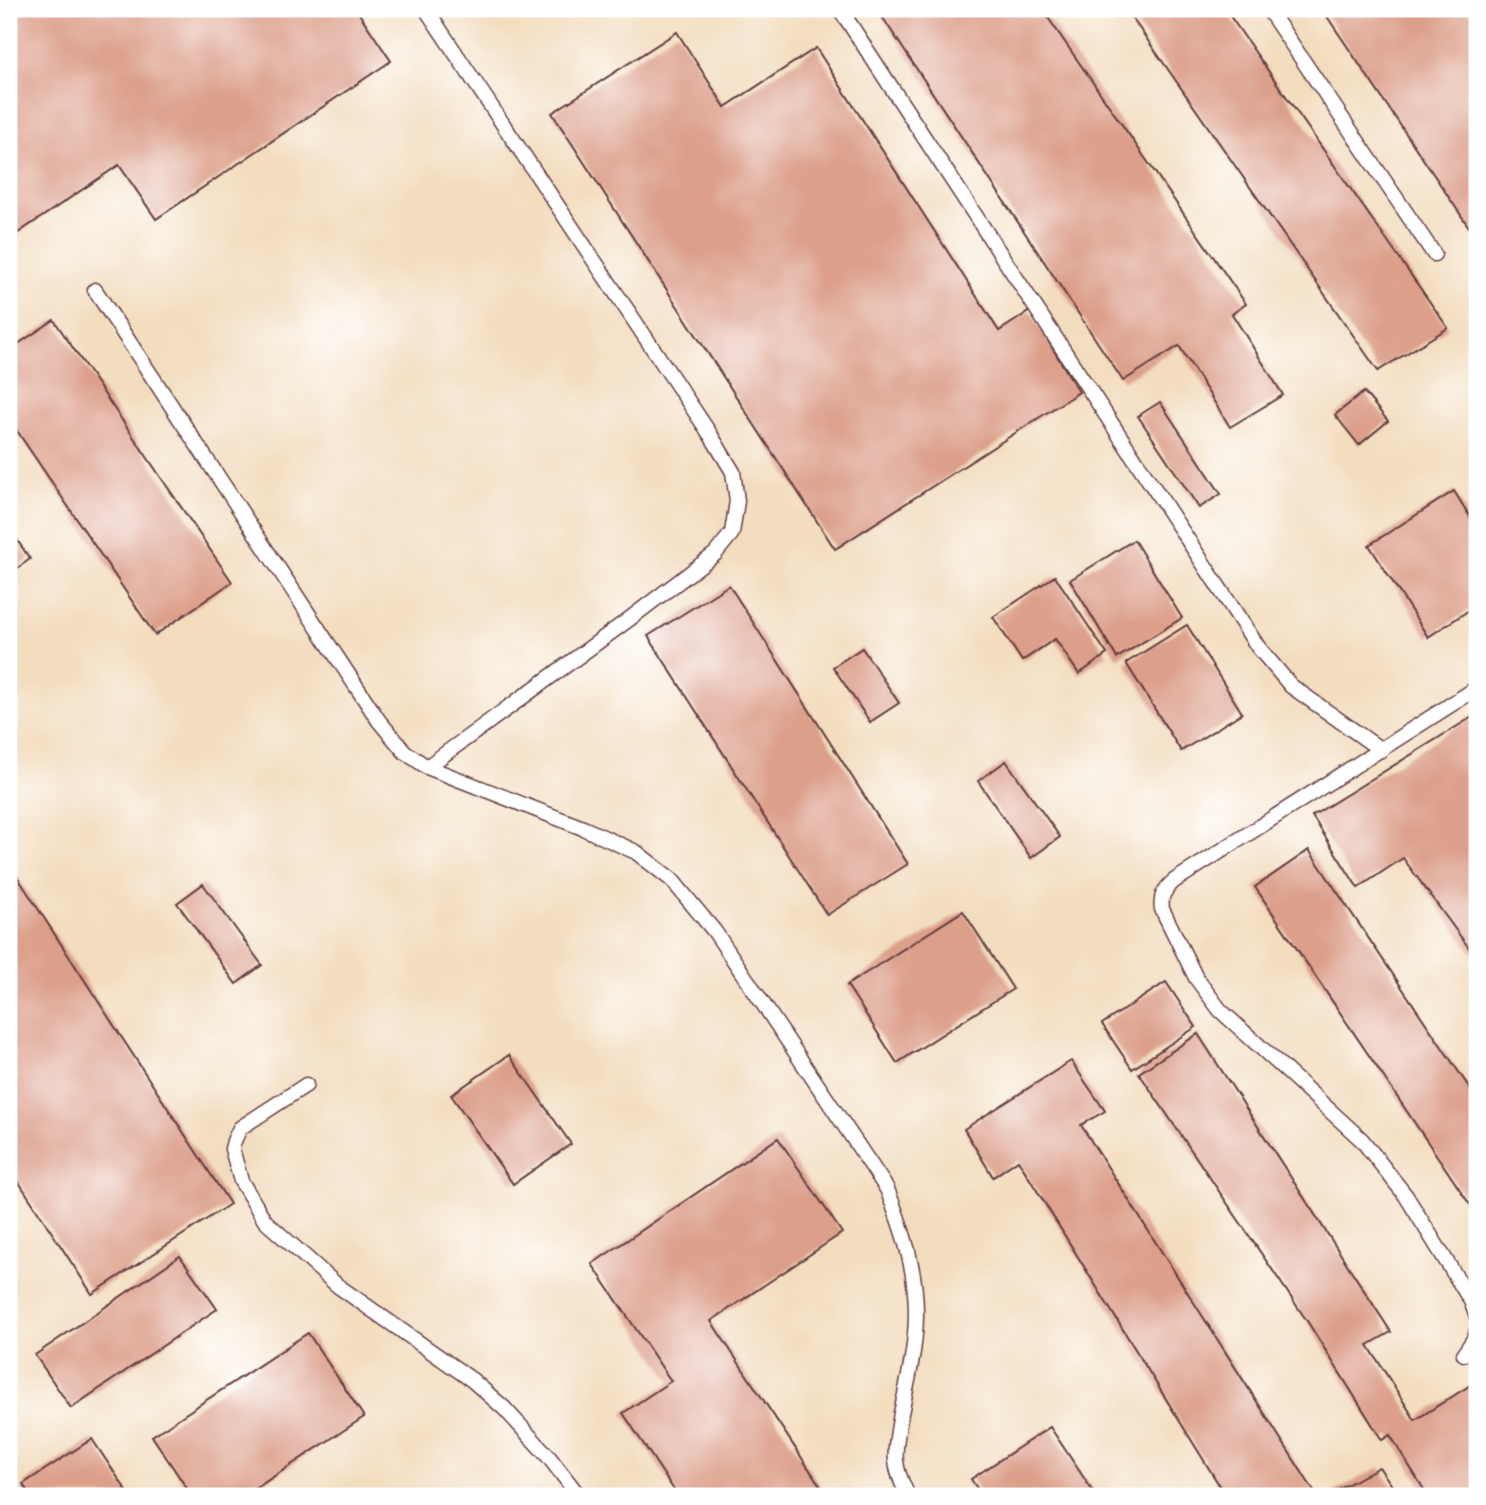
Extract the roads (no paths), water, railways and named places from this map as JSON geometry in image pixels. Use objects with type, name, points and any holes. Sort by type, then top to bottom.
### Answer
[{"type":"lane","points":[[426,9],[710,434],[733,472],[737,501],[732,533],[715,554],[427,767]]},
{"type":"lane","points":[[840,9],[1258,647],[1291,686],[1381,750]]},
{"type":"lane","points":[[1268,9],[1434,254]]},
{"type":"lane","points":[[95,290],[379,721],[405,752],[427,767],[583,828],[636,852],[672,880],[715,933],[887,1189],[906,1237],[915,1276],[916,1315],[913,1353],[899,1426],[896,1460],[901,1483],[908,1496]]},
{"type":"lane","points":[[1477,688],[1174,881],[1164,891],[1162,909],[1196,978],[1220,1010],[1362,1140],[1406,1196],[1471,1301],[1477,1317]]},
{"type":"lane","points":[[306,1085],[240,1128],[234,1141],[232,1149],[241,1181],[265,1221],[338,1286],[472,1380],[496,1401],[548,1456],[579,1496]]},
{"type":"lane","points":[[1464,1354],[1477,1330]]}]
